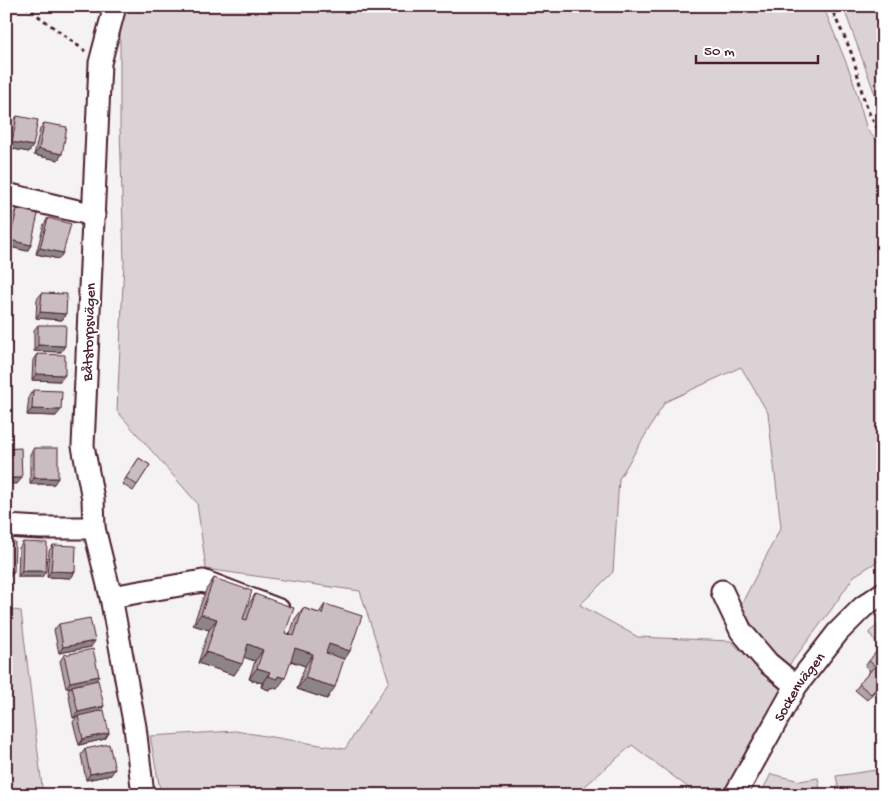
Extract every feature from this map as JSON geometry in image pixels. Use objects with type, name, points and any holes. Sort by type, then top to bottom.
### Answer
[{"type":"street","name":"Båtstorpsvägen","points":[[115,6],[100,63],[84,446],[93,499],[94,528],[111,597],[135,726],[143,795]]},
{"type":"street","points":[[6,194],[94,215]]},
{"type":"street","points":[[6,526],[94,528]]},
{"type":"street","points":[[111,597],[203,581],[280,610]]},
{"type":"street","points":[[722,591],[741,632],[768,663],[796,686]]},
{"type":"street","name":"Sockenvägen","points":[[734,795],[796,686],[838,632],[863,607],[883,593]]},
{"type":"path","points":[[25,6],[100,63]]},
{"type":"path","points":[[831,6],[851,52],[860,87],[874,125],[883,134]]},
{"type":"shaded area","points":[[125,6],[823,6],[852,77],[867,130],[883,147],[883,558],[854,576],[784,672],[740,607],[781,527],[768,413],[741,367],[665,402],[619,479],[613,572],[580,605],[638,637],[731,641],[781,690],[722,795],[698,795],[632,745],[575,795],[306,795],[304,789],[290,795],[161,795],[150,736],[235,731],[345,749],[389,681],[360,591],[206,569],[197,503],[117,411],[124,262],[120,126],[120,21]]},
{"type":"shaded area","points":[[843,6],[883,6],[883,107],[876,97]]},
{"type":"shaded area","points":[[6,609],[21,611],[43,795],[6,795]]},
{"type":"shaded area","points":[[883,621],[883,654],[869,632]]},
{"type":"shaded area","points":[[883,769],[883,795],[840,795],[836,776]]},
{"type":"shaded area","points":[[771,774],[800,781],[818,778],[821,795],[760,795]]},
{"type":"building","points":[[17,116],[38,120],[33,146],[12,142]]},
{"type":"building","points":[[6,117],[8,117],[6,135]]},
{"type":"building","points":[[44,123],[67,127],[62,154],[39,149]]},
{"type":"building","points":[[17,209],[38,214],[31,245],[10,240]]},
{"type":"building","points":[[48,218],[71,224],[63,253],[40,248]]},
{"type":"building","points":[[42,293],[67,294],[66,314],[40,312]]},
{"type":"building","points":[[38,325],[66,325],[65,346],[38,345]]},
{"type":"building","points":[[37,354],[65,355],[65,375],[36,374]]},
{"type":"building","points":[[33,390],[62,391],[61,410],[32,409]]},
{"type":"building","points":[[21,448],[22,478],[6,478],[6,449]]},
{"type":"building","points":[[34,448],[58,448],[58,478],[34,478]]},
{"type":"building","points":[[139,458],[150,465],[137,485],[126,478]]},
{"type":"building","points":[[6,542],[15,542],[14,572],[6,571]]},
{"type":"building","points":[[23,542],[47,543],[46,571],[22,571]]},
{"type":"building","points":[[53,545],[76,546],[75,572],[51,571]]},
{"type":"building","points":[[214,578],[252,591],[243,619],[247,620],[255,594],[294,608],[285,633],[294,636],[303,608],[322,614],[325,604],[362,616],[350,651],[329,644],[326,653],[344,659],[335,687],[305,678],[313,654],[295,648],[285,678],[278,676],[277,679],[268,676],[270,672],[257,668],[263,650],[248,644],[242,664],[206,652],[217,619],[201,614]]},
{"type":"building","points":[[90,618],[95,641],[63,647],[59,624]]},
{"type":"building","points":[[93,649],[99,676],[70,682],[64,655]]},
{"type":"building","points":[[876,652],[883,658],[883,690],[878,686],[871,694],[859,684],[875,666],[869,661]]},
{"type":"building","points":[[98,680],[104,706],[78,712],[72,686]]},
{"type":"building","points":[[104,710],[109,733],[83,739],[78,716]]},
{"type":"building","points":[[109,744],[115,769],[90,774],[85,749]]}]
